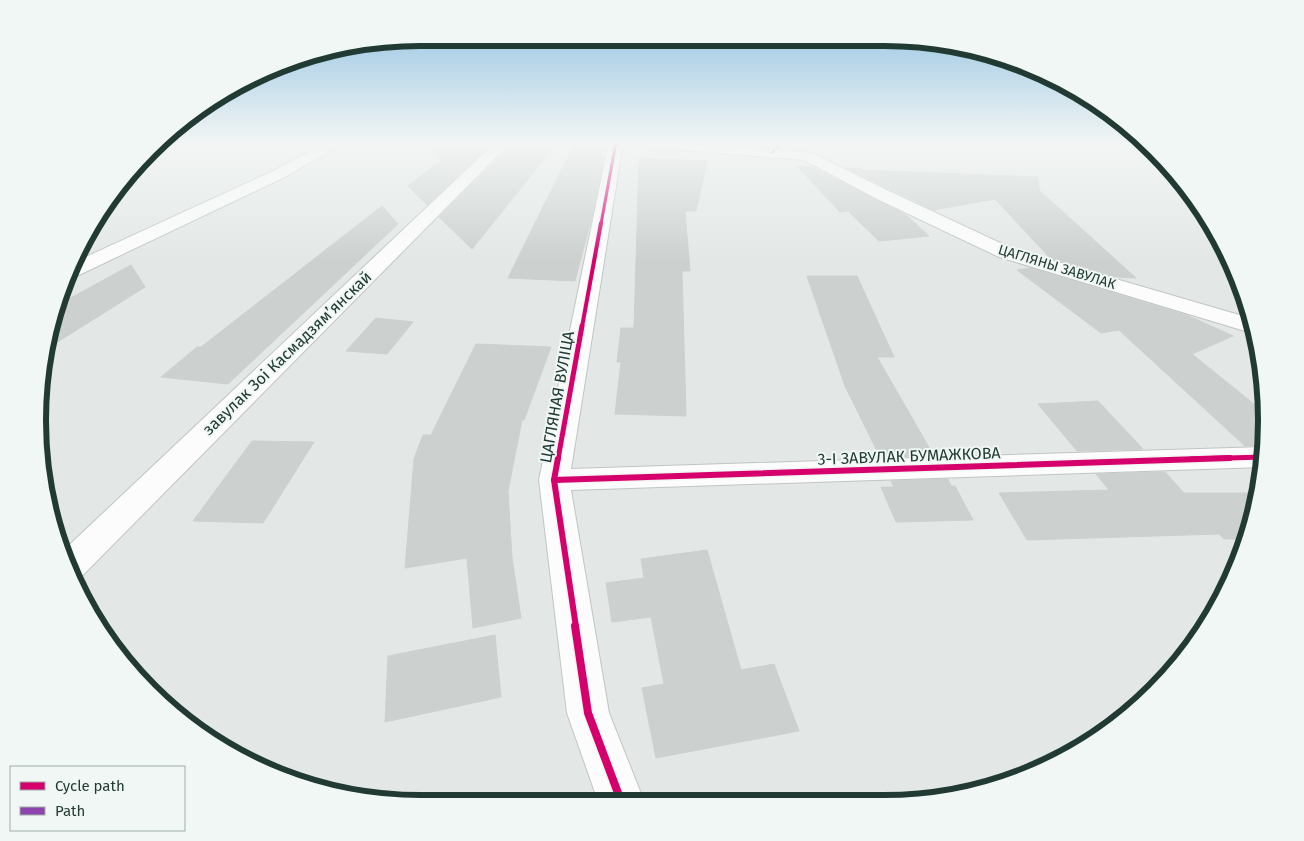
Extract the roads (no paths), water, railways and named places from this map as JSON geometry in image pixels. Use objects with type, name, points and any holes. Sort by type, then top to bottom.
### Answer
[{"type":"street","points":[[80,266],[263,181]]},
{"type":"street","name":"завулак Зоі Касмадзямʼянскай","points":[[74,562],[464,181]]},
{"type":"street","name":"ЦАГЛЯНАЯ ВУЛІЦА","points":[[609,181],[554,480],[588,713],[619,795]]},
{"type":"street","name":"ЦАГЛЯНЫ ЗАВУЛАК","points":[[856,181],[1006,253],[1245,324]]},
{"type":"street","name":"3-І ЗАВУЛАК БУМАЖКОВА","points":[[554,480],[1256,457]]}]
